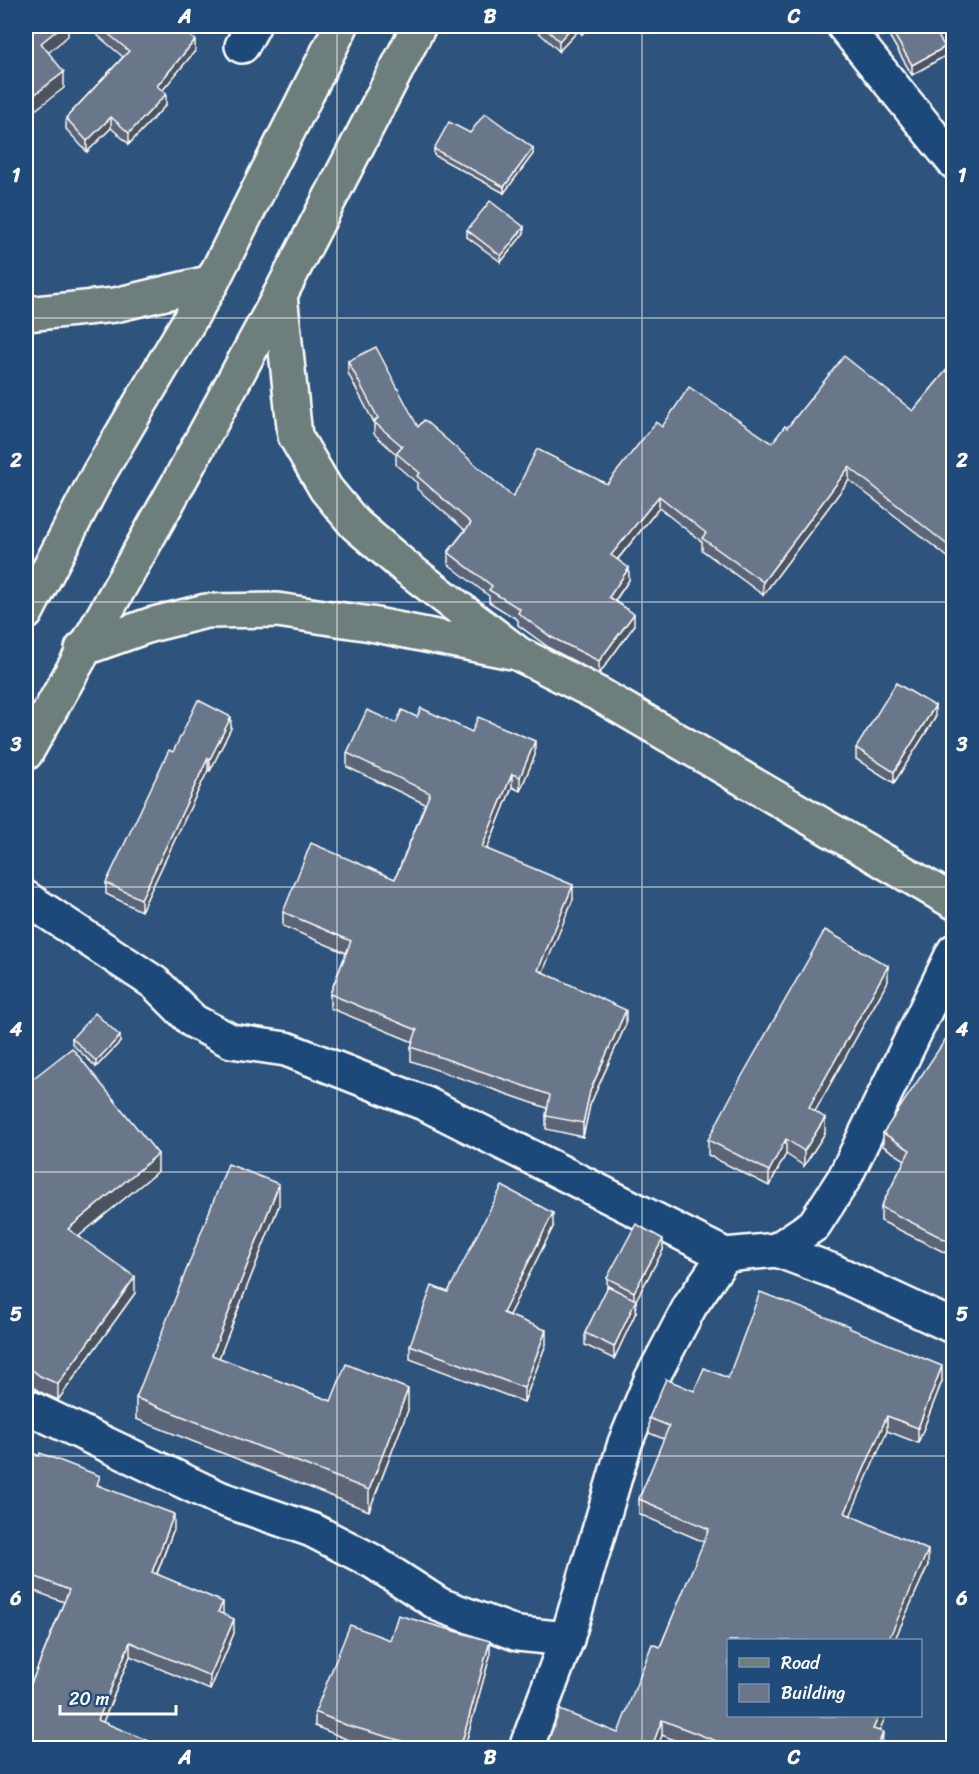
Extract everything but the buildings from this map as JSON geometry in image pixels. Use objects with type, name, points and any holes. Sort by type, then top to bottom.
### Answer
[{"type":"main road","points":[[28,599],[98,474],[212,282],[341,26]]},
{"type":"main road","points":[[26,753],[82,650],[179,482],[280,295],[419,26]]},
{"type":"main road","points":[[26,314],[115,305],[212,282]]},
{"type":"main road","points":[[280,295],[295,436],[326,489],[355,524],[404,566],[519,654],[600,694],[954,903]]},
{"type":"main road","points":[[82,650],[150,625],[206,611],[278,610],[371,624],[519,654]]},
{"type":"street","points":[[844,26],[954,162]]},
{"type":"street","points":[[26,898],[155,983],[193,1021],[231,1041],[286,1049],[426,1104],[725,1255],[777,1250],[833,1271],[954,1327]]},
{"type":"street","points":[[777,1250],[814,1225],[845,1177],[954,951]]},
{"type":"street","points":[[814,1225],[833,1271]]},
{"type":"street","points":[[526,1749],[567,1639],[625,1443],[651,1380],[690,1306],[725,1255]]},
{"type":"street","points":[[26,1406],[219,1498],[312,1530],[372,1561],[440,1605],[518,1634],[567,1639]]}]
